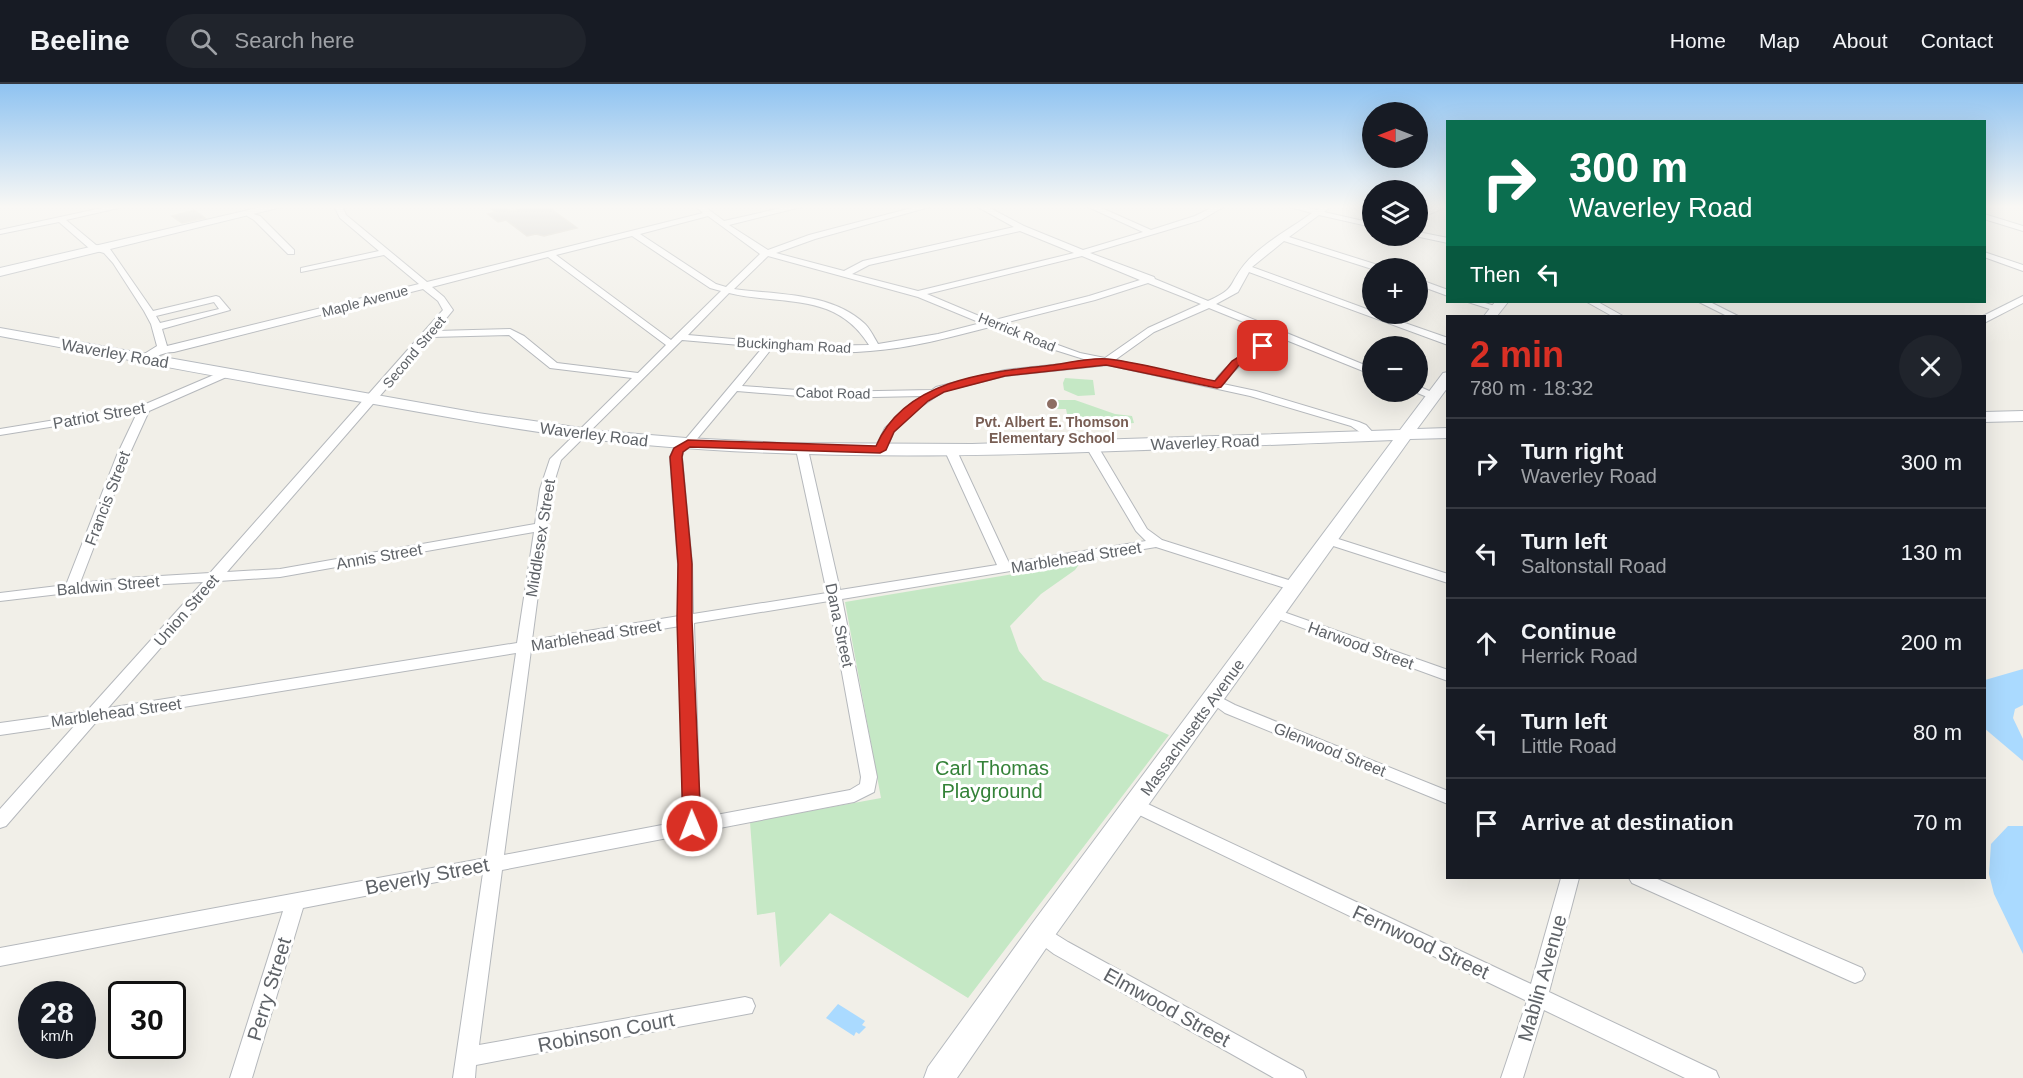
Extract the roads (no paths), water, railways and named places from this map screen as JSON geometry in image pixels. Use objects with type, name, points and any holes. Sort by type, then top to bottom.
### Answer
[{"type":"street","points":[[0,272],[85,252]]},
{"type":"street","points":[[108,252],[151,314],[157,327],[161,350]]},
{"type":"street","points":[[304,270],[384,252]]},
{"type":"street","name":"Second Street","points":[[373,399],[448,310],[425,285],[386,252]]},
{"type":"street","name":"Maple Avenue","points":[[145,358],[161,350],[213,340],[555,252]]},
{"type":"street","points":[[663,252],[714,286],[727,291],[804,301],[840,311],[861,324],[875,347]]},
{"type":"street","points":[[845,274],[866,263],[913,252]]},
{"type":"street","points":[[919,294],[1083,252]]},
{"type":"street","points":[[1086,252],[1362,367]]},
{"type":"street","points":[[880,450],[889,430],[940,389],[1005,373],[1106,362],[1151,330],[1235,290],[1247,268],[1263,252]]},
{"type":"street","points":[[1328,252],[1362,263]]},
{"type":"street","name":"Herrick Road","points":[[767,253],[919,294],[1044,345],[1106,362],[1217,384],[1291,403],[1355,423],[1370,436]]},
{"type":"street","name":"Middlesex Street","points":[[464,1078],[550,472],[558,457],[767,253]]},
{"type":"street","points":[[549,254],[672,345]]},
{"type":"street","points":[[1986,255],[2023,268]]},
{"type":"street","points":[[1247,268],[1446,341]]},
{"type":"street","name":"Buckingham Road","points":[[680,337],[812,349],[875,347],[924,340],[1092,298],[1151,279]]},
{"type":"street","points":[[1428,286],[1446,292]]},
{"type":"street","points":[[151,314],[216,299],[225,310],[157,327]]},
{"type":"street","points":[[1986,319],[2023,299]]},
{"type":"street","points":[[1476,303],[1495,309]]},
{"type":"street","points":[[1594,303],[1616,315]]},
{"type":"street","points":[[1706,303],[1731,315]]},
{"type":"street","name":"Waverley Road","points":[[0,332],[373,399],[582,433],[688,443],[880,450],[1446,433]]},
{"type":"street","points":[[430,334],[510,332],[521,338],[543,360],[554,366],[641,376]]},
{"type":"street","points":[[1217,384],[1240,359],[1254,350],[1287,336]]},
{"type":"street","points":[[692,826],[685,564],[676,457],[678,450],[688,443],[770,345]]},
{"type":"street","name":"Patriot Street","points":[[6,431],[144,409],[227,373]]},
{"type":"street","name":"Massachusetts Avenue","points":[[939,1078],[1041,933],[1446,378]]},
{"type":"street","name":"Cabot Road","points":[[733,388],[825,395],[934,393]]},
{"type":"street","points":[[1428,394],[1432,396]]},
{"type":"street","name":"Union Street","points":[[0,821],[373,399]]},
{"type":"street","name":"Francis Street","points":[[72,587],[123,455],[144,409]]},
{"type":"street","points":[[1986,417],[2023,416]]},
{"type":"street","points":[[0,444],[6,431]]},
{"type":"street","points":[[1091,445],[1142,531],[1157,543]]},
{"type":"street","name":"Dana Street","points":[[805,448],[803,454],[843,635],[869,777],[868,787],[854,796]]},
{"type":"street","points":[[950,449],[1005,569]]},
{"type":"street","name":"Annis Street","points":[[216,576],[259,575],[303,570],[541,527]]},
{"type":"street","points":[[1329,540],[1446,578]]},
{"type":"street","name":"Marblehead Street","points":[[0,729],[834,597],[1157,543],[1293,586]]},
{"type":"street","name":"Baldwin Street","points":[[0,597],[72,587],[216,576]]},
{"type":"street","name":"Harwood Street","points":[[1275,613],[1446,675]]},
{"type":"street","name":"Glenwood Street","points":[[1214,699],[1230,709],[1446,797]]},
{"type":"street","name":"Beverly Street","points":[[0,957],[854,796]]},
{"type":"street","name":"Fernwood Street","points":[[1135,805],[1708,1078]]},
{"type":"street","name":"Mablin Avenue","points":[[1512,1078],[1538,996],[1570,879]]},
{"type":"street","points":[[1640,879],[1855,974]]},
{"type":"street","name":"Perry Street","points":[[241,1078],[296,901]]},
{"type":"street","name":"Elmwood Street","points":[[1041,933],[1061,948],[1295,1078]]},
{"type":"street","name":"Robinson Court","points":[[467,1057],[483,1056],[745,1006]]},
{"type":"water","points":[[2023,669],[2023,705],[2015,709],[2013,718],[2023,739],[2023,761],[1986,730],[1986,680]]},
{"type":"water","points":[[2008,826],[2023,826],[2023,954],[1994,894],[1989,874],[1991,844]]},
{"type":"water","points":[[838,1004],[865,1021],[862,1025],[866,1027],[859,1034],[856,1032],[854,1036],[826,1018]]},
{"type":"place","name":"Pvt. Albert E. Thomson Elementary School","points":[[1052,404]]},
{"type":"park label","name":"Carl Thomas Playground","points":[[992,780]]}]
